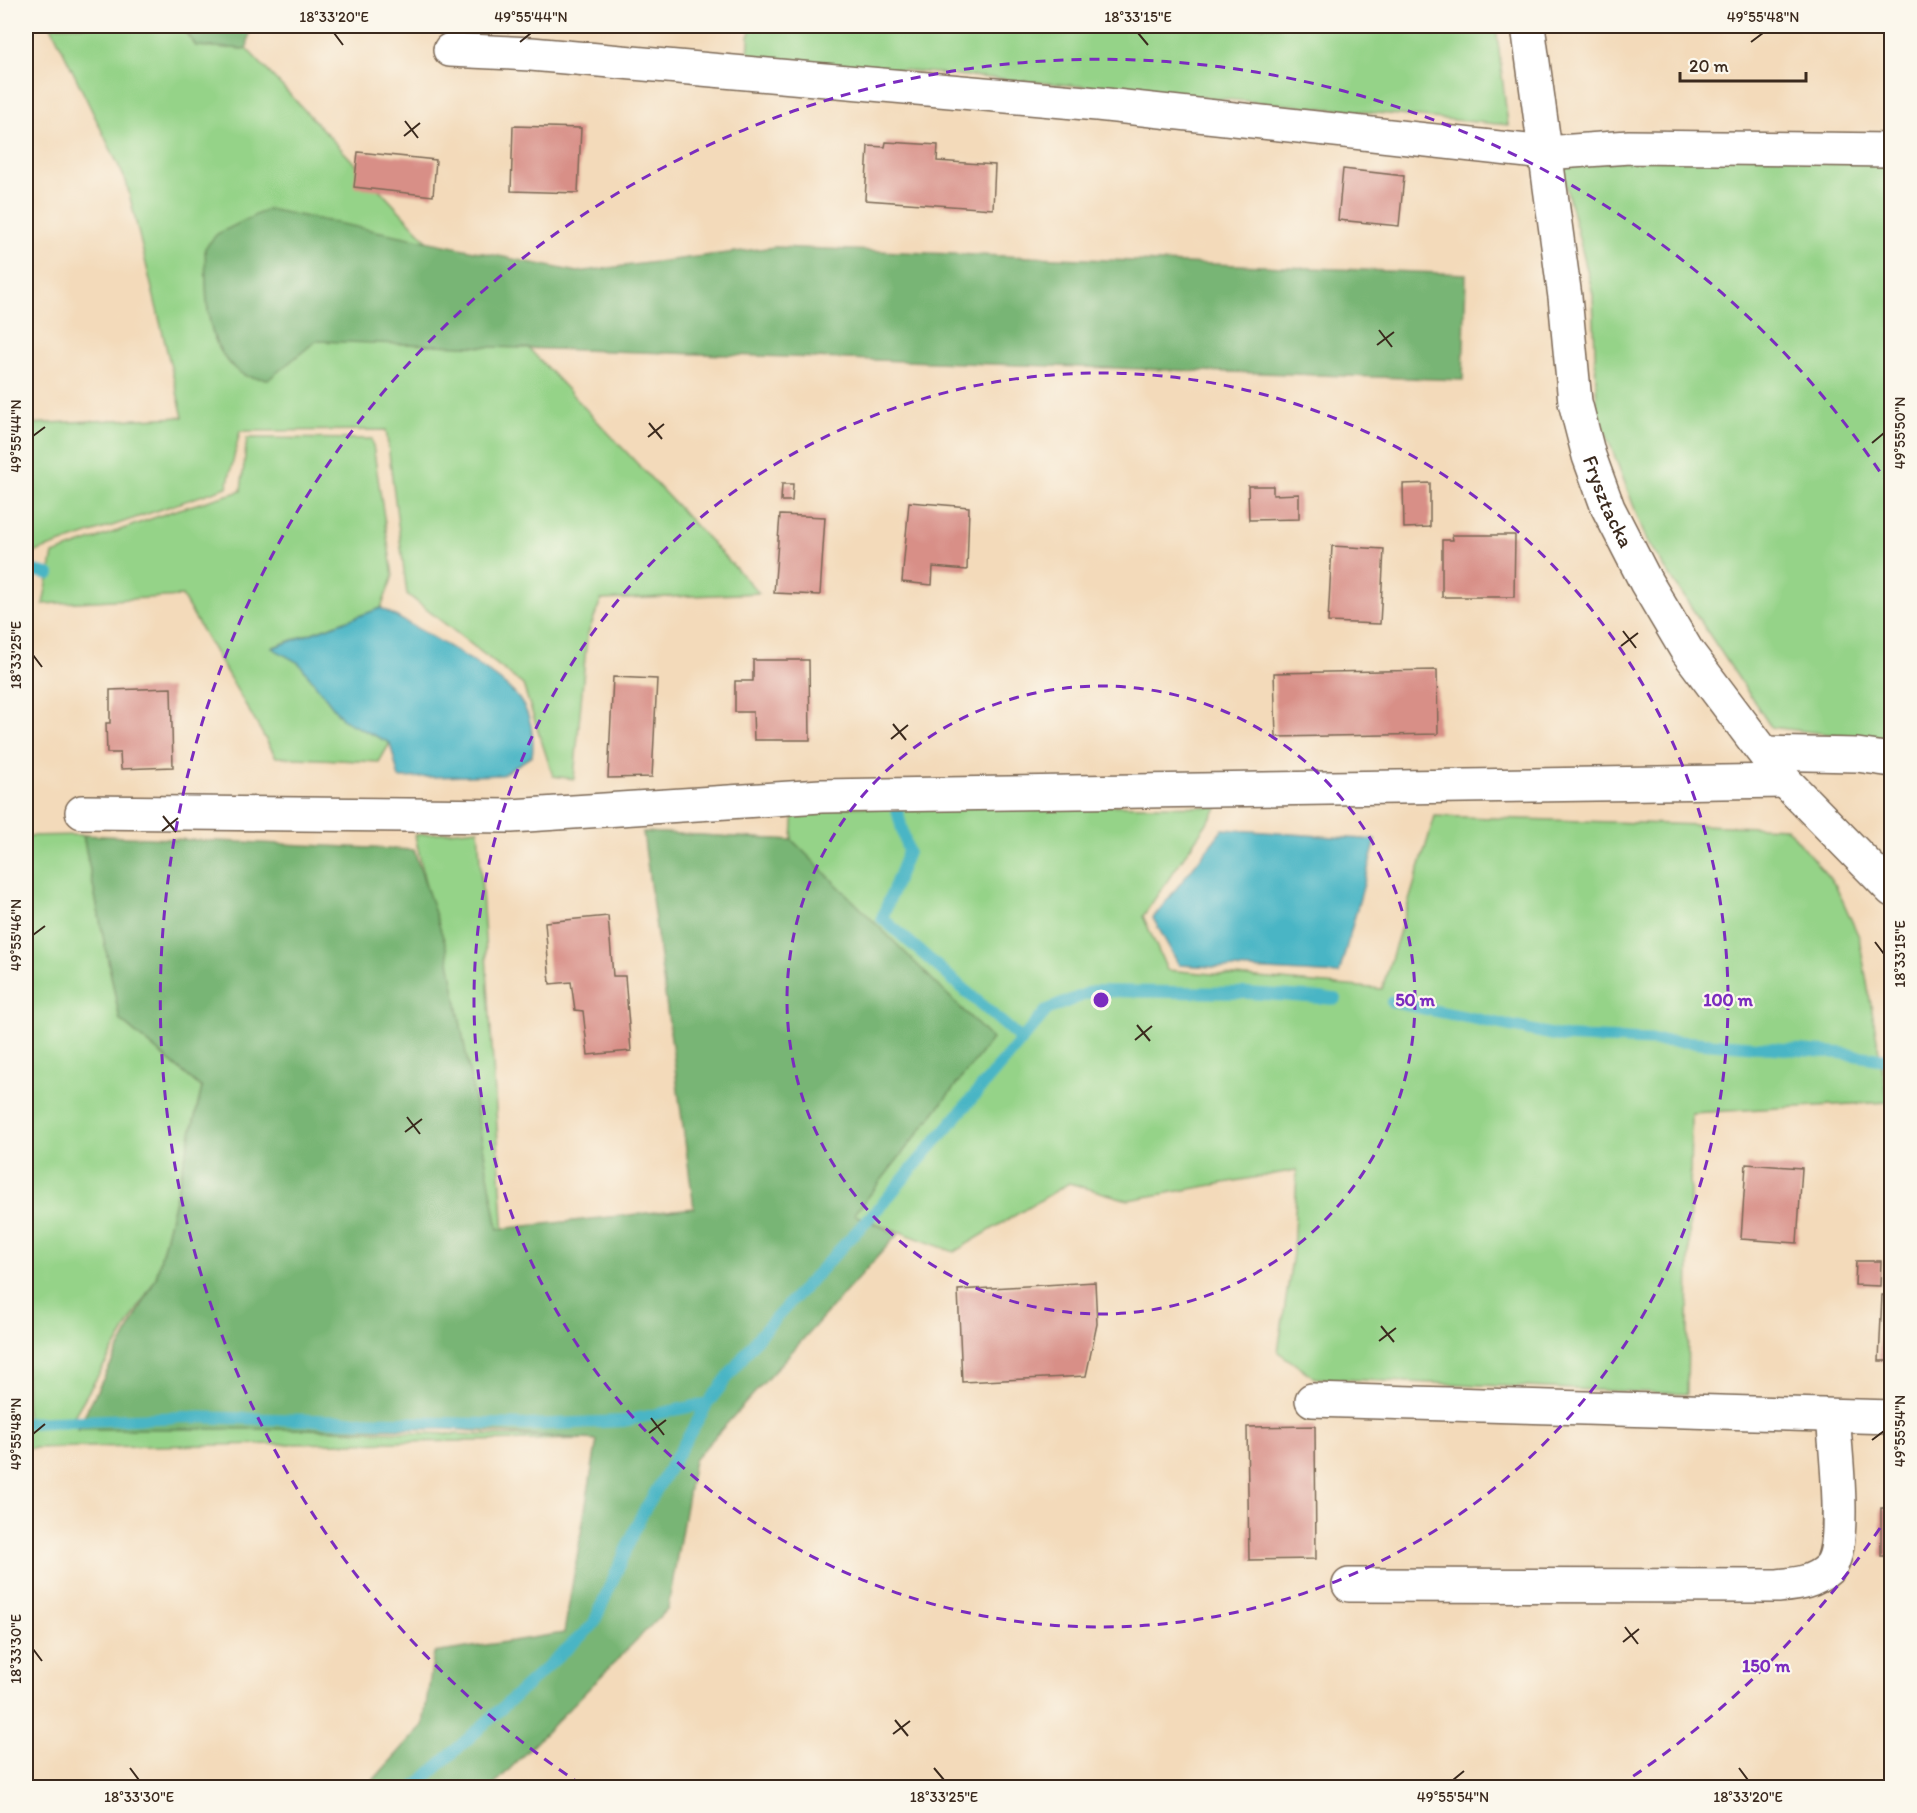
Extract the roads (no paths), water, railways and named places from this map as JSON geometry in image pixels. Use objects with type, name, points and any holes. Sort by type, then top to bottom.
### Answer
[{"type":"street","name":"Frysztacka","points":[[1528,26],[1565,297],[1575,402],[1589,456],[1604,498],[1646,582],[1687,651],[1785,781],[1892,890]]},
{"type":"street","points":[[450,50],[531,54],[1097,104],[1545,153],[1629,147],[1892,150]]},
{"type":"street","points":[[1765,753],[1857,755],[1892,760]]},
{"type":"street","points":[[82,812],[511,816],[821,795],[1785,781]]},
{"type":"street","points":[[1312,1400],[1892,1418]]},
{"type":"street","points":[[1350,1585],[1777,1586],[1809,1582],[1830,1568],[1839,1546],[1833,1416]]},
{"type":"water","points":[[381,608],[455,650],[508,687],[523,705],[529,719],[533,741],[532,756],[502,775],[399,778],[390,743],[343,720],[299,663],[272,648]]},
{"type":"water","points":[[1223,829],[1376,840],[1339,974],[1179,965],[1153,918]]},
{"type":"waterway","points":[[26,569],[49,574]]},
{"type":"waterway","points":[[897,810],[908,852],[882,918],[1022,1040]]},
{"type":"waterway","points":[[414,1788],[593,1625],[641,1516],[708,1403],[759,1336],[883,1203],[1047,1010],[1093,991],[1248,993],[1335,999]]},
{"type":"waterway","points":[[1392,1002],[1564,1037],[1690,1042],[1840,1053],[1886,1060]]},
{"type":"waterway","points":[[26,1423],[185,1417],[529,1425],[624,1421],[708,1403]]}]
